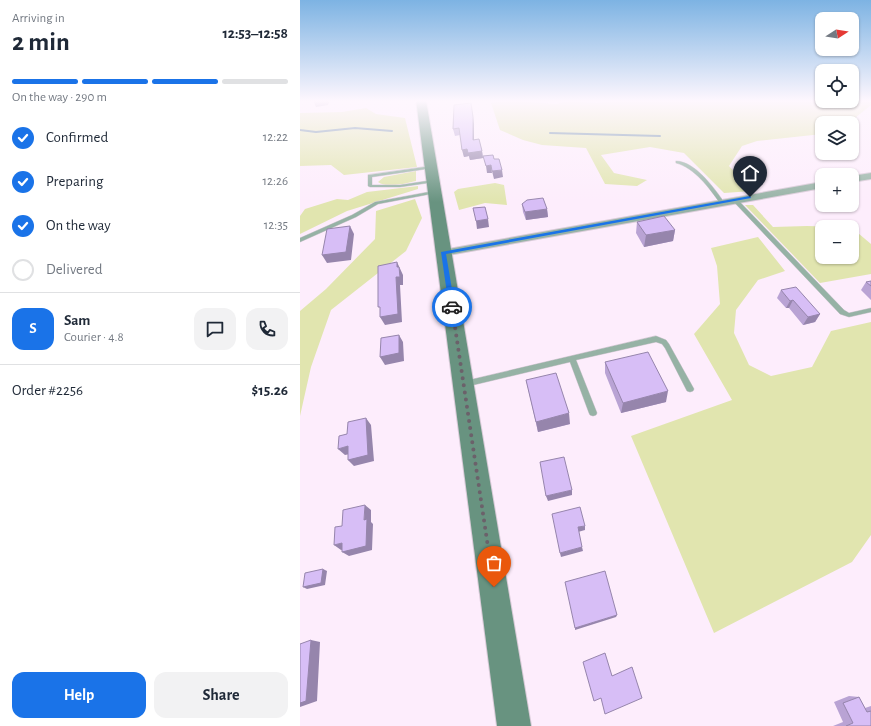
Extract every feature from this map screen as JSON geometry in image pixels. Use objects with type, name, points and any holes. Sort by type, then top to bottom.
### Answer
[{"type":"main road","points":[[426,134],[514,726]]},
{"type":"street","points":[[859,179],[871,176]]},
{"type":"street","points":[[443,253],[815,186]]},
{"type":"lane","points":[[678,162],[682,162],[692,169],[722,202]]},
{"type":"lane","points":[[431,167],[370,176],[370,186],[434,187]]},
{"type":"lane","points":[[300,240],[354,216],[377,203],[434,187]]},
{"type":"lane","points":[[735,200],[842,312],[849,315],[871,310]]},
{"type":"lane","points":[[463,384],[652,339],[660,340],[667,346],[690,389]]},
{"type":"lane","points":[[572,358],[593,413]]},
{"type":"green space","points":[[300,134],[409,134],[417,167],[344,175],[331,165],[300,166]]},
{"type":"green space","points":[[509,134],[815,134],[757,141],[742,146],[729,166],[752,191],[724,193],[684,153],[650,147],[601,155],[614,173],[647,180],[637,186],[605,184],[586,148],[542,145],[523,140]]},
{"type":"green space","points":[[416,171],[416,181],[391,185],[378,182],[384,177]]},
{"type":"green space","points":[[495,183],[504,185],[507,205],[485,203],[459,210],[454,192],[458,189]]},
{"type":"green space","points":[[418,186],[418,189],[347,211],[300,234],[300,216],[305,209],[337,199],[348,200],[367,192]]},
{"type":"green space","points":[[415,199],[422,218],[406,251],[331,310],[311,367],[300,416],[300,311],[326,289],[375,239],[376,211]]},
{"type":"green space","points":[[745,205],[753,205],[773,227],[815,226],[815,264],[859,264],[859,234],[871,244],[871,274],[820,283]]},
{"type":"green space","points":[[758,237],[785,271],[758,280],[736,310],[734,333],[749,365],[771,376],[812,367],[831,331],[871,322],[871,535],[852,562],[714,633],[631,436],[732,400],[694,334],[720,304],[717,266],[711,248]]},
{"type":"building","points":[[460,134],[473,134],[473,140],[479,139],[482,151],[468,153],[467,149],[462,150]]},
{"type":"building","points":[[493,155],[494,159],[499,159],[502,170],[492,171],[491,165],[486,166],[483,156]]},
{"type":"building","points":[[543,198],[547,209],[525,212],[522,204],[527,200]]},
{"type":"building","points":[[485,207],[488,219],[476,221],[473,208]]},
{"type":"building","points":[[664,216],[675,230],[646,235],[637,222]]},
{"type":"building","points":[[350,226],[346,252],[322,255],[327,229]]},
{"type":"building","points":[[397,262],[400,277],[396,277],[398,314],[380,317],[380,307],[378,307],[378,266]]},
{"type":"building","points":[[871,281],[871,286],[866,282]]},
{"type":"building","points":[[796,287],[820,314],[808,317],[793,300],[790,301],[781,290]]},
{"type":"building","points":[[399,335],[399,353],[380,357],[381,338]]},
{"type":"building","points":[[648,352],[668,391],[623,403],[605,362]]},
{"type":"building","points":[[556,373],[569,413],[536,422],[526,380]]},
{"type":"building","points":[[366,418],[368,455],[348,460],[348,446],[338,449],[339,436],[347,434],[348,422]]},
{"type":"building","points":[[564,457],[572,490],[546,496],[540,462]]},
{"type":"building","points":[[365,505],[364,520],[367,519],[366,546],[342,552],[342,543],[334,545],[335,527],[342,526],[343,510]]},
{"type":"building","points":[[580,507],[585,526],[578,527],[582,547],[560,553],[552,514]]},
{"type":"building","points":[[323,569],[321,583],[303,587],[305,573]]},
{"type":"building","points":[[605,571],[617,615],[575,628],[565,582]]},
{"type":"building","points":[[311,640],[306,701],[300,703],[300,644]]},
{"type":"building","points":[[605,653],[612,676],[632,667],[642,698],[605,714],[601,698],[594,701],[583,662]]},
{"type":"building","points":[[859,697],[867,712],[871,711],[871,726],[846,726],[853,723],[843,703]]},
{"type":"waterway","points":[[582,134],[660,136]]},
{"type":"way so far","points":[[452,307],[494,587]]},
{"type":"route","points":[[452,307],[443,253],[750,197]]}]
